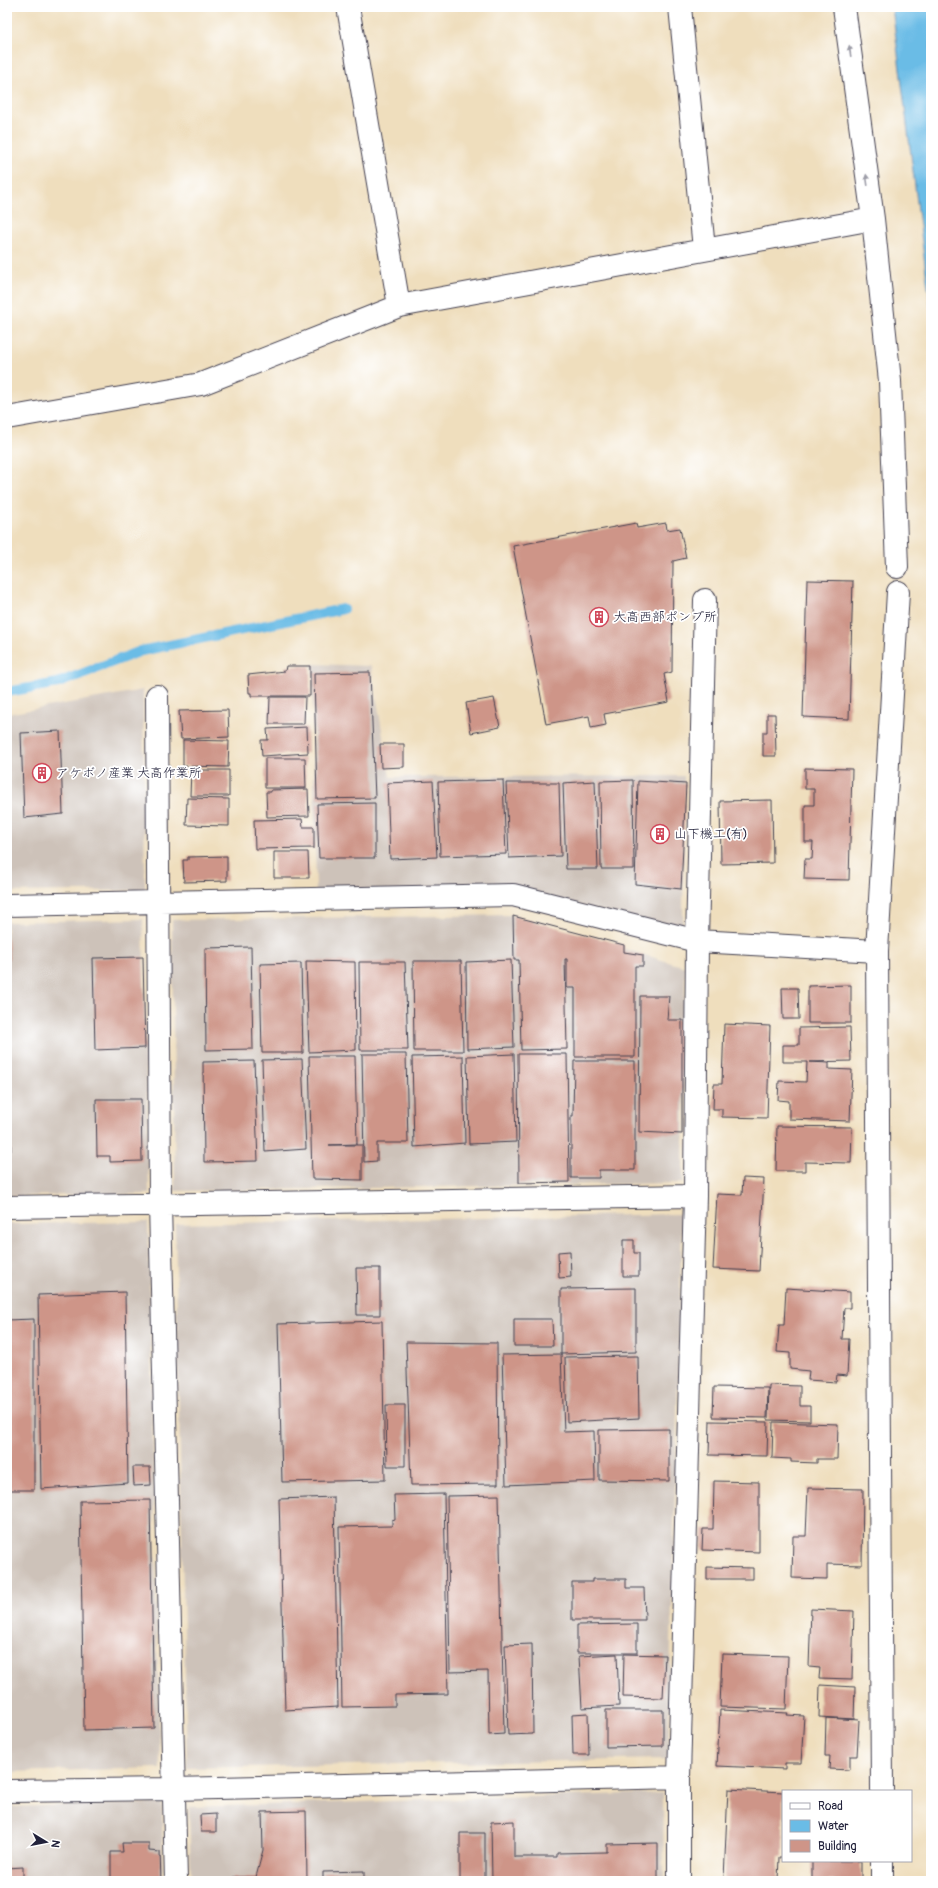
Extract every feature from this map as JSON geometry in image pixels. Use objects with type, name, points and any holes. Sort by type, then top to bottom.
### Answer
[{"type":"street","points":[[348,7],[399,306]]},
{"type":"street","points":[[680,7],[704,249]]},
{"type":"street","points":[[844,7],[872,218],[890,381],[897,567]]},
{"type":"street","points":[[7,418],[201,384],[399,306],[872,218]]},
{"type":"street","points":[[882,1790],[877,952],[898,592]]},
{"type":"street","points":[[679,1881],[679,1777],[695,1196],[697,941],[705,600]]},
{"type":"street","points":[[157,696],[157,902],[160,1204],[176,1881]]},
{"type":"street","points":[[7,905],[513,895],[697,941],[877,952]]},
{"type":"street","points":[[7,1207],[695,1196]]},
{"type":"street","points":[[7,1791],[173,1789],[679,1777]]},
{"type":"street","points":[[882,1862],[882,1881]]},
{"type":"shaded area","points":[[312,664],[371,666],[390,777],[684,776],[683,930],[513,889],[316,895]]},
{"type":"shaded area","points":[[143,690],[145,890],[7,892],[7,714]]},
{"type":"shaded area","points":[[512,915],[685,967],[683,1183],[175,1191],[172,920]]},
{"type":"shaded area","points":[[143,919],[149,1194],[7,1196],[7,922]]},
{"type":"shaded area","points":[[682,1214],[668,1759],[187,1768],[175,1224]]},
{"type":"shaded area","points":[[148,1222],[160,1768],[7,1772],[7,1224]]},
{"type":"shaded area","points":[[663,1793],[664,1881],[191,1881],[189,1807]]},
{"type":"shaded area","points":[[162,1803],[163,1881],[7,1881],[7,1807]]},
{"type":"water","points":[[892,7],[931,7],[931,311]]},
{"type":"building","name":"大高西部ポンプ所","points":[[636,523],[637,528],[666,523],[667,530],[680,528],[686,558],[673,561],[672,672],[664,674],[669,702],[604,714],[606,725],[591,728],[589,716],[546,724],[513,546]]},
{"type":"building","points":[[807,580],[853,581],[849,719],[803,717]]},
{"type":"building","points":[[286,666],[310,666],[310,696],[251,696],[251,693],[249,693],[248,675],[285,671]]},
{"type":"building","points":[[370,672],[375,798],[317,799],[314,673]]},
{"type":"building","points":[[270,697],[305,697],[304,724],[269,724]]},
{"type":"building","points":[[494,698],[500,727],[471,733],[466,703]]},
{"type":"building","points":[[228,710],[229,737],[181,739],[179,711]]},
{"type":"building","points":[[767,714],[775,714],[776,756],[763,756],[763,732],[767,732]]},
{"type":"building","points":[[307,727],[308,753],[262,756],[261,740],[268,740],[267,729]]},
{"type":"building","name":"アケボノ産業 大高作業所","points":[[60,731],[63,814],[24,818],[21,733]]},
{"type":"building","points":[[183,740],[229,741],[228,767],[183,766]]},
{"type":"building","points":[[380,744],[404,744],[404,767],[381,768]]},
{"type":"building","points":[[265,758],[305,758],[306,788],[265,788]]},
{"type":"building","points":[[805,768],[852,769],[849,880],[804,879],[805,859],[812,859],[813,842],[805,842],[805,805],[814,805],[814,789],[805,789]]},
{"type":"building","points":[[191,770],[229,770],[229,796],[190,796]]},
{"type":"building","points":[[503,780],[506,854],[440,856],[438,782]]},
{"type":"building","points":[[633,780],[634,869],[601,869],[600,781]]},
{"type":"building","points":[[433,781],[437,857],[390,859],[387,783]]},
{"type":"building","points":[[595,781],[598,869],[566,869],[563,783]]},
{"type":"building","name":"山下機工(有)","points":[[638,781],[686,784],[681,889],[635,884]]},
{"type":"building","points":[[506,783],[559,783],[561,856],[509,858]]},
{"type":"building","points":[[308,789],[309,816],[267,817],[266,792],[271,792],[271,790]]},
{"type":"building","points":[[187,798],[229,799],[229,826],[186,825]]},
{"type":"building","points":[[772,800],[773,863],[721,864],[720,801]]},
{"type":"building","points":[[375,803],[375,858],[319,858],[317,804]]},
{"type":"building","points":[[302,819],[303,827],[314,827],[314,848],[255,849],[254,820]]},
{"type":"building","points":[[274,852],[308,852],[309,878],[274,878]]},
{"type":"building","points":[[227,856],[227,881],[184,882],[183,860],[188,860],[188,857]]},
{"type":"building","points":[[513,916],[624,945],[624,952],[643,955],[643,966],[635,966],[635,1057],[575,1057],[575,988],[567,988],[567,959],[565,959],[567,1049],[521,1050],[519,960],[514,960]]},
{"type":"building","points":[[8,938],[9,959],[7,959]]},
{"type":"building","points":[[251,947],[253,1049],[206,1050],[205,948]]},
{"type":"building","points":[[143,957],[145,1048],[95,1050],[93,958]]},
{"type":"building","points":[[511,960],[514,1047],[467,1049],[466,962]]},
{"type":"building","points":[[306,961],[355,962],[356,1050],[309,1052]]},
{"type":"building","points":[[413,961],[461,961],[463,1051],[414,1051]]},
{"type":"building","points":[[359,962],[405,962],[408,1050],[360,1050]]},
{"type":"building","points":[[301,963],[303,1053],[262,1053],[260,964]]},
{"type":"building","points":[[851,985],[851,1023],[808,1023],[808,986]]},
{"type":"building","points":[[782,988],[798,988],[799,1019],[783,1019]]},
{"type":"building","points":[[640,996],[669,996],[667,1020],[682,1020],[682,1134],[639,1132]]},
{"type":"building","points":[[724,1024],[770,1026],[767,1118],[722,1117],[722,1109],[713,1109],[714,1084],[722,1084]]},
{"type":"building","points":[[850,1027],[851,1061],[809,1062],[829,1063],[829,1069],[852,1070],[850,1121],[789,1119],[789,1101],[778,1100],[779,1081],[806,1082],[807,1062],[783,1062],[783,1045],[799,1045],[799,1028]]},
{"type":"building","points":[[7,1041],[11,1151],[7,1151]]},
{"type":"building","points":[[362,1054],[406,1054],[408,1143],[377,1143],[377,1161],[364,1162]]},
{"type":"building","points":[[514,1054],[516,1142],[469,1144],[467,1056]]},
{"type":"building","points":[[518,1054],[567,1054],[569,1182],[519,1183]]},
{"type":"building","points":[[309,1056],[355,1056],[357,1144],[329,1145],[362,1145],[362,1180],[312,1179]]},
{"type":"building","points":[[463,1056],[465,1143],[414,1147],[412,1057]]},
{"type":"building","points":[[302,1059],[306,1149],[265,1152],[262,1060]]},
{"type":"building","points":[[254,1061],[258,1161],[204,1162],[203,1062]]},
{"type":"building","points":[[574,1061],[635,1061],[635,1170],[599,1170],[599,1178],[571,1178],[571,1116],[573,1116]]},
{"type":"building","points":[[96,1099],[141,1099],[142,1161],[110,1162],[110,1156],[97,1156]]},
{"type":"building","points":[[777,1126],[852,1127],[851,1163],[805,1162],[805,1171],[776,1171]]},
{"type":"building","points":[[743,1178],[764,1179],[759,1271],[713,1269],[717,1194],[742,1195]]},
{"type":"building","points":[[623,1240],[634,1240],[634,1253],[639,1253],[639,1276],[623,1276]]},
{"type":"building","points":[[570,1251],[571,1277],[559,1278],[558,1252]]},
{"type":"building","points":[[356,1268],[380,1268],[380,1315],[357,1315]]},
{"type":"building","points":[[636,1288],[636,1352],[561,1354],[561,1289]]},
{"type":"building","points":[[786,1288],[850,1292],[850,1308],[844,1308],[842,1339],[849,1339],[847,1376],[837,1375],[836,1382],[808,1380],[809,1371],[790,1369],[790,1353],[777,1352],[779,1325],[784,1325]]},
{"type":"building","points":[[125,1292],[128,1483],[41,1489],[38,1295]]},
{"type":"building","points":[[34,1319],[34,1490],[7,1490],[7,1320]]},
{"type":"building","points":[[514,1319],[552,1319],[553,1346],[514,1346]]},
{"type":"building","points":[[382,1321],[385,1480],[282,1482],[278,1324]]},
{"type":"building","points":[[406,1342],[497,1343],[498,1484],[411,1485]]},
{"type":"building","points":[[561,1354],[564,1432],[594,1431],[595,1481],[506,1485],[502,1355]]},
{"type":"building","points":[[638,1356],[639,1418],[567,1422],[565,1357]]},
{"type":"building","points":[[769,1385],[800,1386],[800,1406],[810,1406],[810,1421],[768,1420]]},
{"type":"building","points":[[714,1387],[768,1388],[767,1418],[713,1417]]},
{"type":"building","points":[[386,1405],[405,1405],[405,1466],[387,1466]]},
{"type":"building","points":[[710,1421],[768,1422],[767,1456],[709,1455]]},
{"type":"building","points":[[773,1422],[838,1424],[837,1459],[817,1459],[817,1463],[791,1462],[791,1459],[772,1458]]},
{"type":"building","points":[[669,1429],[669,1481],[599,1480],[599,1430]]},
{"type":"building","points":[[133,1467],[150,1467],[151,1485],[134,1486]]},
{"type":"building","points":[[714,1481],[759,1482],[759,1552],[702,1550],[703,1529],[713,1529]]},
{"type":"building","points":[[808,1488],[863,1489],[862,1565],[827,1564],[827,1579],[792,1578],[793,1536],[806,1536]]},
{"type":"building","points":[[444,1494],[448,1694],[395,1695],[395,1706],[342,1707],[339,1527],[392,1526],[392,1520],[395,1519],[394,1495]]},
{"type":"building","points":[[499,1495],[504,1734],[489,1735],[488,1671],[450,1672],[447,1496]]},
{"type":"building","points":[[334,1497],[338,1707],[285,1710],[279,1499]]},
{"type":"building","points":[[150,1500],[154,1728],[84,1730],[80,1501]]},
{"type":"building","points":[[707,1567],[753,1568],[753,1579],[707,1579]]},
{"type":"building","points":[[592,1579],[626,1579],[626,1588],[644,1588],[645,1620],[572,1620],[572,1582],[592,1582]]},
{"type":"building","points":[[811,1609],[854,1611],[852,1679],[819,1678],[820,1668],[809,1667]]},
{"type":"building","points":[[637,1624],[637,1653],[577,1653],[577,1625]]},
{"type":"building","points":[[532,1644],[533,1734],[508,1735],[505,1645]]},
{"type":"building","points":[[617,1654],[619,1706],[582,1708],[579,1656]]},
{"type":"building","points":[[624,1654],[665,1655],[663,1698],[623,1697]]},
{"type":"building","points":[[722,1654],[788,1656],[786,1709],[720,1707]]},
{"type":"building","points":[[820,1685],[855,1687],[854,1719],[819,1717]]},
{"type":"building","points":[[606,1710],[663,1710],[663,1746],[606,1747]]},
{"type":"building","points":[[720,1710],[788,1713],[787,1715],[804,1716],[801,1763],[785,1763],[785,1769],[717,1766]]},
{"type":"building","points":[[588,1713],[589,1755],[573,1755],[572,1714]]},
{"type":"building","points":[[826,1718],[859,1720],[857,1756],[850,1756],[850,1770],[829,1769],[830,1756],[825,1756]]},
{"type":"building","points":[[728,1789],[782,1792],[782,1857],[779,1857],[778,1881],[719,1881],[719,1879],[724,1879]]},
{"type":"building","points":[[306,1811],[307,1881],[233,1881],[233,1877],[256,1877],[263,1850],[262,1812]]},
{"type":"building","points":[[216,1814],[216,1832],[201,1832],[200,1815]]},
{"type":"building","points":[[514,1821],[514,1857],[557,1857],[557,1853],[607,1852],[607,1844],[658,1843],[658,1881],[492,1881],[491,1822]]},
{"type":"building","points":[[460,1833],[485,1833],[485,1881],[460,1881]]},
{"type":"building","points":[[122,1843],[149,1843],[149,1851],[160,1852],[161,1881],[111,1881],[111,1852],[123,1852]]},
{"type":"building","points":[[812,1862],[861,1862],[861,1881],[812,1881]]},
{"type":"building","points":[[23,1867],[23,1881],[7,1881],[7,1868]]},
{"type":"building","points":[[364,1871],[364,1881],[323,1881],[323,1872]]},
{"type":"waterway","points":[[7,692],[58,683],[141,651],[343,609]]},
{"type":"place","name":"大高西部ポンプ所","points":[[599,617]]},
{"type":"place","name":"アケボノ産業 大高作業所","points":[[42,773]]},
{"type":"place","name":"山下機工(有)","points":[[660,834]]}]
